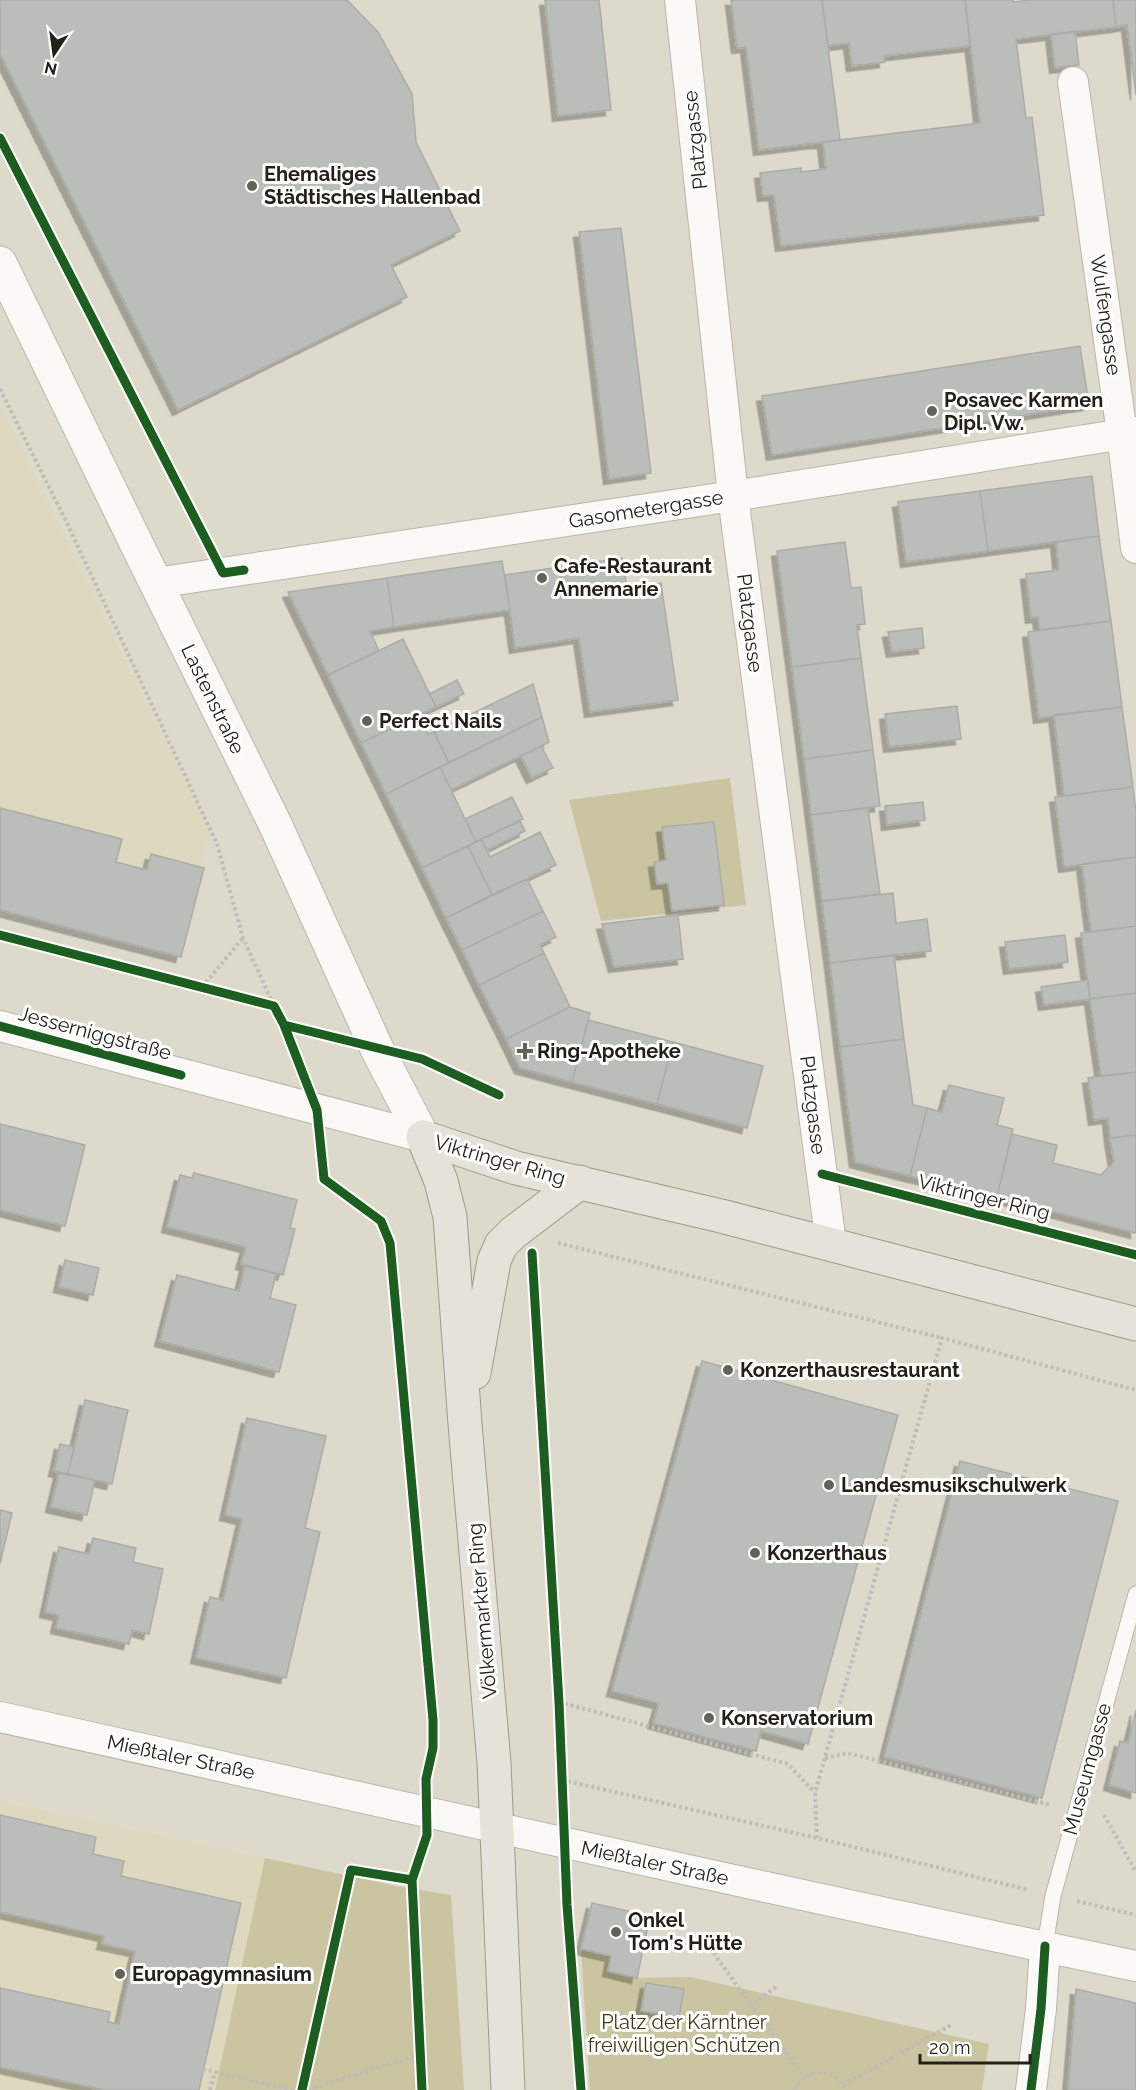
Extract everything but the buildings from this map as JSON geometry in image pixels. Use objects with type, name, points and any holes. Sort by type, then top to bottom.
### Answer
[{"type":"main road","name":"Viktringer Ring","points":[[423,1137],[516,1168],[831,1244],[1136,1324]]},
{"type":"main road","name":"Völkermarkter Ring","points":[[423,1137],[441,1181],[450,1217],[465,1424],[492,1733],[508,2090]]},
{"type":"main road","points":[[465,1424],[494,1261],[501,1245],[513,1233],[580,1182]]},
{"type":"street","name":"Platzgasse","points":[[680,0],[733,496],[831,1244]]},
{"type":"street","name":"Wulfengasse","points":[[1073,82],[1129,433],[1136,548]]},
{"type":"street","name":"Lastenstraße","points":[[0,263],[276,826],[377,1049],[423,1137]]},
{"type":"street","name":"Gasometergasse","points":[[156,583],[733,496],[1129,433]]},
{"type":"street","name":"Jesserniggstraße","points":[[0,1026],[423,1137]]},
{"type":"street","name":"Mießtaler Straße","points":[[0,1717],[498,1829],[1136,1966]]},
{"type":"street","points":[[1031,2090],[1041,2009],[1045,1946]]},
{"type":"lane","name":"Museumgasse","points":[[1045,1946],[1053,1896],[1136,1594]]},
{"type":"path","points":[[0,389],[65,519],[218,844],[243,938],[279,1016]]},
{"type":"path","points":[[202,987],[243,938]]},
{"type":"path","points":[[190,984],[212,989]]},
{"type":"path","points":[[263,1003],[274,1006]]},
{"type":"path","points":[[549,1246],[557,1242],[942,1338],[1136,1390]]},
{"type":"path","points":[[818,1838],[815,1793],[942,1338]]},
{"type":"path","points":[[558,1690],[560,1713]]},
{"type":"path","points":[[559,1702],[788,1764],[815,1793]]},
{"type":"path","points":[[825,1758],[848,1753],[1076,1811]]},
{"type":"path","points":[[562,1768],[563,1790]]},
{"type":"path","points":[[562,1779],[1136,1915]]},
{"type":"path","points":[[1084,1780],[1136,1872]]},
{"type":"path","points":[[413,1892],[412,1880],[416,1869]]},
{"type":"path","points":[[302,2090],[351,1870],[412,1880]]},
{"type":"path","points":[[710,1948],[804,2077]]},
{"type":"path","points":[[751,2005],[776,1987]]},
{"type":"path","points":[[795,2090],[804,2077],[814,2072],[825,2072],[835,2076],[844,2087],[951,2025]]},
{"type":"path","points":[[308,2090],[420,2058],[419,2042]]},
{"type":"path","points":[[203,2069],[293,2090]]},
{"type":"path","points":[[210,2090],[215,2072]]},
{"type":"shaded area","points":[[0,403],[210,833],[180,952],[0,905]]},
{"type":"shaded area","name":"Europagymnasium","points":[[0,1801],[265,1858],[215,2090],[0,2090]]},
{"type":"green space","points":[[730,778],[746,905],[601,921],[569,800]]},
{"type":"green space","points":[[265,1858],[401,1887],[451,1895],[464,2090],[215,2090]]},
{"type":"green space","name":"Platz der Kärntner freiwilligen Schützen","points":[[581,1949],[611,1956],[608,1972],[637,1978],[690,1977],[989,2044],[982,2090],[590,2090]]},
{"type":"cycle path","points":[[0,138],[223,573],[244,570]]},
{"type":"cycle path","points":[[0,935],[274,1006],[284,1025],[317,1110],[324,1179],[381,1221],[390,1243],[433,1720],[433,1748],[426,1779],[427,1835],[412,1880],[422,2090]]},
{"type":"cycle path","points":[[284,1025],[422,1059],[499,1095]]},
{"type":"cycle path","points":[[0,1026],[181,1075]]},
{"type":"cycle path","points":[[822,1174],[1136,1255]]},
{"type":"cycle path","points":[[532,1253],[559,1702],[567,1905],[581,2090]]},
{"type":"cycle path","points":[[302,2090],[351,1870],[412,1880]]},
{"type":"cycle path","points":[[1031,2090],[1041,2009],[1045,1946]]},
{"type":"place","name":"Ehemaliges Städtisches Hallenbad","points":[[252,186]]},
{"type":"place","name":"Posavec Karmen Dipl. Vw.","points":[[932,411]]},
{"type":"place","name":"Cafe-Restaurant Annemarie","points":[[542,578]]},
{"type":"place","name":"Perfect Nails","points":[[367,721]]},
{"type":"place","name":"Ring-Apotheke","points":[[525,1051]]},
{"type":"place","name":"Konzerthausrestaurant","points":[[728,1370]]},
{"type":"place","name":"Landesmusikschulwerk","points":[[829,1485]]},
{"type":"place","name":"Konzerthaus","points":[[755,1553]]},
{"type":"place","name":"Konservatorium","points":[[709,1718]]},
{"type":"place","name":"Onkel Tom's Hütte","points":[[616,1932]]},
{"type":"place","name":"Europagymnasium","points":[[120,1974]]}]
